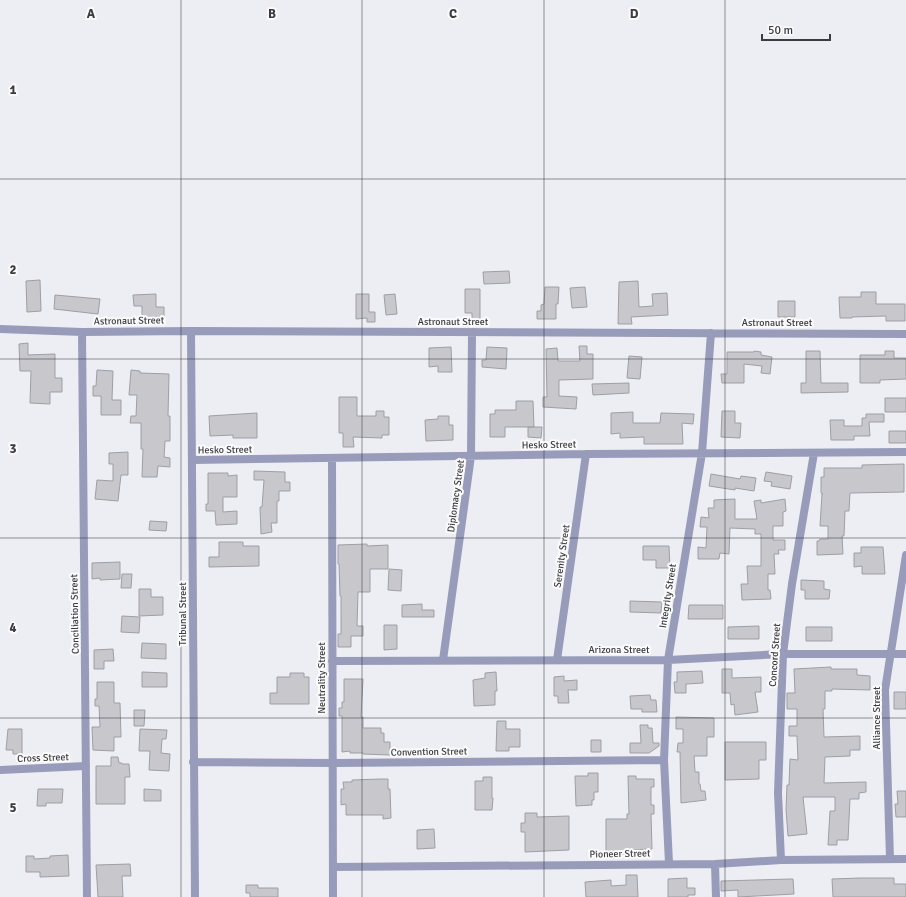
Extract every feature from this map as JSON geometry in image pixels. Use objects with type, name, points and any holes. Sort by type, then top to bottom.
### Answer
[{"type":"street","name":"Astronaut Street","points":[[0,329],[82,332],[191,331],[906,334]]},
{"type":"street","name":"Tribunal Street","points":[[191,331],[195,897]]},
{"type":"street","name":"Conciliation Street","points":[[82,332],[87,897]]},
{"type":"street","name":"Diplomacy Street","points":[[443,660],[471,456],[472,332]]},
{"type":"street","name":"Integrity Street","points":[[669,863],[664,760],[668,660],[702,453],[711,333]]},
{"type":"street","name":"Hesko Street","points":[[192,460],[586,454],[906,452]]},
{"type":"street","name":"Concord Street","points":[[782,860],[778,793],[783,654],[792,584],[814,453]]},
{"type":"street","name":"Serenity Street","points":[[557,660],[586,454]]},
{"type":"street","name":"Neutrality Street","points":[[332,459],[333,897]]},
{"type":"street","name":"Alliance Street","points":[[890,859],[885,690],[906,555]]},
{"type":"street","name":"Arizona Street","points":[[332,661],[668,660],[783,654],[906,654]]},
{"type":"street","name":"Convention Street","points":[[193,762],[333,764],[664,760]]},
{"type":"street","name":"Cross Street","points":[[0,770],[86,766]]},
{"type":"street","name":"Pioneer Street","points":[[333,867],[669,863],[715,864],[782,860],[906,859]]},
{"type":"street","points":[[715,864],[716,897]]},
{"type":"building","points":[[509,271],[510,283],[484,284],[483,272]]},
{"type":"building","points":[[40,280],[41,311],[27,312],[26,281]]},
{"type":"building","points":[[638,281],[639,307],[653,306],[652,294],[667,293],[668,315],[631,317],[632,324],[618,324],[619,282]]},
{"type":"building","points":[[545,287],[559,287],[558,304],[556,304],[556,319],[537,319],[537,311],[541,311],[541,305],[544,304]]},
{"type":"building","points":[[585,287],[587,307],[572,308],[570,288]]},
{"type":"building","points":[[465,289],[480,289],[480,321],[472,320],[472,313],[465,313]]},
{"type":"building","points":[[861,292],[876,292],[876,304],[905,304],[905,321],[886,321],[886,316],[840,318],[839,297],[861,297]]},
{"type":"building","points":[[156,294],[156,307],[164,307],[164,317],[142,318],[142,306],[134,306],[133,295]]},
{"type":"building","points":[[356,294],[369,294],[369,312],[375,312],[375,322],[367,322],[367,318],[356,319]]},
{"type":"building","points":[[395,294],[397,314],[386,315],[384,295]]},
{"type":"building","points":[[55,295],[100,299],[98,314],[54,309]]},
{"type":"building","points":[[778,301],[795,301],[795,317],[778,317]]},
{"type":"building","points":[[28,343],[28,355],[55,354],[55,378],[62,378],[62,392],[50,392],[50,404],[30,403],[31,371],[20,371],[19,344]]},
{"type":"building","points":[[579,346],[587,346],[587,354],[593,354],[593,379],[559,380],[559,396],[577,397],[576,409],[543,407],[543,397],[547,397],[546,349],[557,348],[558,361],[580,361]]},
{"type":"building","points":[[451,347],[452,372],[438,372],[438,366],[429,367],[429,348]]},
{"type":"building","points":[[487,347],[507,348],[506,369],[482,367],[482,360],[486,360]]},
{"type":"building","points":[[806,351],[820,351],[821,383],[848,383],[848,392],[801,393],[801,383],[806,383]]},
{"type":"building","points":[[885,351],[894,351],[894,358],[906,358],[906,379],[880,380],[880,383],[860,383],[860,355],[885,355]]},
{"type":"building","points":[[727,352],[761,352],[761,355],[772,357],[770,374],[761,373],[762,366],[744,364],[744,383],[722,383],[721,374],[727,374]]},
{"type":"building","points":[[629,356],[642,357],[640,379],[627,378]]},
{"type":"building","points":[[97,370],[113,371],[112,400],[121,400],[121,415],[101,415],[101,396],[93,396],[93,386],[96,386]]},
{"type":"building","points":[[131,370],[140,371],[140,373],[169,374],[168,416],[170,416],[170,441],[165,441],[164,457],[170,458],[170,467],[158,466],[157,477],[142,477],[143,449],[141,449],[141,423],[130,423],[131,416],[136,416],[137,395],[129,395]]},
{"type":"building","points":[[629,383],[629,393],[593,395],[592,384]]},
{"type":"building","points":[[339,397],[357,397],[357,416],[376,416],[376,411],[384,411],[384,417],[389,417],[389,435],[382,435],[382,438],[353,437],[354,447],[343,447],[343,433],[339,433]]},
{"type":"building","points":[[885,398],[906,398],[906,412],[885,412]]},
{"type":"building","points":[[516,401],[533,401],[534,427],[505,427],[505,437],[490,437],[490,414],[495,414],[495,410],[516,410]]},
{"type":"building","points":[[722,411],[735,411],[735,423],[741,423],[740,438],[721,437]]},
{"type":"building","points":[[633,412],[633,423],[660,423],[661,413],[694,414],[693,424],[682,423],[683,444],[644,444],[644,437],[620,438],[620,433],[611,434],[611,413]]},
{"type":"building","points":[[257,413],[257,438],[233,438],[233,435],[210,436],[209,416]]},
{"type":"building","points":[[866,414],[884,414],[884,422],[869,422],[870,436],[854,436],[854,440],[831,440],[830,420],[844,420],[844,426],[862,426],[862,418],[866,418]]},
{"type":"building","points":[[438,416],[449,416],[449,425],[453,425],[453,440],[426,441],[425,420],[438,419]]},
{"type":"building","points":[[528,427],[542,427],[541,438],[528,437]]},
{"type":"building","points":[[889,431],[906,431],[906,443],[889,443]]},
{"type":"building","points":[[128,452],[128,475],[121,475],[118,501],[95,499],[97,480],[113,481],[113,464],[109,464],[109,453]]},
{"type":"building","points":[[904,464],[904,492],[850,493],[849,511],[845,511],[844,536],[842,536],[843,554],[817,555],[817,541],[820,539],[828,539],[828,526],[820,526],[823,494],[821,493],[821,477],[824,477],[824,468],[862,468],[862,465]]},
{"type":"building","points":[[254,471],[285,472],[285,482],[290,482],[290,491],[279,491],[279,501],[277,501],[277,523],[271,523],[272,532],[261,534],[260,507],[262,507],[264,480],[254,480]]},
{"type":"building","points":[[766,472],[792,476],[790,489],[771,486],[772,482],[764,481]]},
{"type":"building","points":[[208,473],[228,473],[228,476],[237,475],[237,497],[223,497],[223,512],[237,511],[237,524],[216,525],[215,511],[206,511],[206,504],[208,504]]},
{"type":"building","points":[[711,474],[740,479],[741,476],[756,478],[754,491],[709,486]]},
{"type":"building","points":[[735,499],[735,519],[757,519],[754,501],[761,500],[761,503],[785,499],[786,511],[783,512],[783,526],[773,526],[773,540],[785,540],[785,550],[778,550],[779,554],[774,554],[775,574],[768,574],[768,590],[770,590],[771,599],[742,600],[741,584],[748,584],[747,566],[761,566],[761,534],[755,534],[755,529],[730,528],[729,554],[720,553],[719,559],[698,559],[698,547],[706,548],[707,527],[700,527],[701,517],[709,518],[708,508],[714,508],[714,500]]},
{"type":"building","points":[[150,521],[167,522],[166,531],[149,530]]},
{"type":"building","points":[[219,542],[243,542],[243,546],[259,546],[259,566],[209,567],[209,557],[219,557]]},
{"type":"building","points":[[367,544],[367,546],[388,545],[388,569],[370,569],[370,592],[358,592],[357,626],[363,626],[363,636],[351,636],[351,647],[338,647],[338,634],[341,634],[341,596],[338,545]]},
{"type":"building","points":[[643,546],[669,546],[670,568],[656,568],[656,560],[643,560]]},
{"type":"building","points":[[861,547],[883,547],[885,574],[862,574],[862,566],[854,567],[854,553],[861,553]]},
{"type":"building","points":[[120,562],[120,579],[92,579],[92,563]]},
{"type":"building","points":[[389,569],[402,570],[401,591],[388,590]]},
{"type":"building","points":[[122,574],[132,574],[131,588],[121,588]]},
{"type":"building","points":[[801,580],[824,581],[824,589],[830,590],[829,599],[805,599],[805,590],[801,590]]},
{"type":"building","points":[[139,589],[151,589],[151,597],[163,597],[163,615],[139,616]]},
{"type":"building","points":[[630,601],[662,602],[661,613],[630,612]]},
{"type":"building","points":[[422,604],[422,610],[434,610],[434,617],[402,617],[402,605]]},
{"type":"building","points":[[689,605],[723,605],[723,619],[688,619]]},
{"type":"building","points":[[122,616],[140,617],[139,633],[121,632]]},
{"type":"building","points":[[384,625],[397,625],[397,649],[384,650]]},
{"type":"building","points":[[759,626],[759,639],[728,639],[728,627]]},
{"type":"building","points":[[806,627],[832,627],[832,641],[806,641]]},
{"type":"building","points":[[142,643],[166,644],[166,659],[141,658]]},
{"type":"building","points":[[113,649],[114,661],[104,661],[104,669],[94,669],[94,650]]},
{"type":"building","points":[[831,667],[831,669],[857,669],[857,675],[870,676],[870,690],[832,689],[832,691],[825,691],[825,709],[823,709],[824,737],[860,736],[860,750],[850,750],[850,756],[825,757],[824,783],[866,782],[866,792],[859,793],[859,799],[850,799],[848,840],[837,840],[837,845],[828,845],[830,811],[835,811],[835,797],[803,797],[807,834],[788,836],[786,810],[790,759],[798,760],[797,736],[789,736],[789,726],[797,726],[797,709],[787,709],[787,693],[795,693],[794,669]]},
{"type":"building","points":[[722,669],[732,669],[732,678],[761,677],[761,692],[755,692],[758,712],[735,715],[734,704],[731,705],[730,693],[722,693]]},
{"type":"building","points":[[702,671],[703,683],[686,684],[686,693],[675,693],[674,682],[677,682],[677,672]]},
{"type":"building","points":[[142,672],[167,673],[167,687],[142,687]]},
{"type":"building","points":[[496,672],[497,691],[495,691],[495,705],[474,706],[473,680],[485,678],[485,673]]},
{"type":"building","points":[[290,673],[304,673],[304,677],[309,677],[309,704],[270,704],[270,693],[277,693],[277,677],[290,677]]},
{"type":"building","points":[[564,676],[564,681],[577,680],[577,690],[568,690],[569,703],[558,703],[558,696],[554,696],[554,677]]},
{"type":"building","points":[[344,679],[363,679],[361,717],[363,717],[363,728],[381,728],[381,733],[384,733],[384,742],[390,742],[390,755],[350,753],[350,751],[342,752],[342,716],[339,716],[339,708],[342,708],[342,702],[344,702]]},
{"type":"building","points":[[97,682],[114,682],[114,703],[120,703],[121,737],[114,737],[114,751],[93,750],[92,727],[100,727],[99,706],[95,706],[95,699],[97,699]]},
{"type":"building","points":[[894,692],[906,692],[906,709],[894,709]]},
{"type":"building","points":[[650,695],[651,700],[656,700],[657,712],[642,712],[642,709],[631,709],[630,696]]},
{"type":"building","points":[[134,710],[145,710],[144,726],[134,726]]},
{"type":"building","points":[[676,717],[714,718],[714,737],[707,737],[707,756],[694,756],[695,772],[699,772],[699,784],[701,791],[705,791],[706,800],[681,803],[680,752],[677,752],[678,743],[683,743],[683,729],[676,729]]},
{"type":"building","points":[[497,721],[506,721],[506,729],[520,729],[520,747],[509,747],[509,751],[496,751]]},
{"type":"building","points":[[640,725],[648,725],[648,728],[652,728],[653,743],[659,743],[659,746],[649,753],[630,753],[630,743],[641,743]]},
{"type":"building","points":[[8,729],[22,729],[22,754],[13,754],[13,750],[6,750]]},
{"type":"building","points":[[140,729],[167,730],[166,739],[162,739],[161,753],[170,754],[169,771],[149,770],[150,751],[139,751]]},
{"type":"building","points":[[591,740],[601,740],[601,752],[591,752]]},
{"type":"building","points":[[725,742],[766,742],[766,760],[759,760],[759,779],[725,780]]},
{"type":"building","points":[[111,757],[118,757],[119,763],[129,764],[130,777],[125,777],[125,804],[96,804],[96,766],[111,766]]},
{"type":"building","points":[[588,773],[598,773],[598,792],[594,792],[594,800],[592,800],[592,805],[576,806],[575,776],[588,776]]},
{"type":"building","points":[[628,776],[636,776],[636,779],[654,779],[654,787],[651,787],[651,805],[654,805],[654,814],[651,814],[652,849],[628,850],[628,855],[606,853],[606,819],[627,819],[627,814],[629,814]]},
{"type":"building","points":[[483,777],[492,777],[492,810],[475,810],[475,781],[483,781]]},
{"type":"building","points":[[388,779],[388,789],[390,789],[391,818],[383,819],[383,815],[346,815],[346,804],[341,805],[341,789],[344,789],[343,782],[352,782],[352,780]]},
{"type":"building","points":[[38,789],[63,789],[62,803],[46,803],[46,806],[37,806]]},
{"type":"building","points":[[144,789],[161,790],[161,801],[144,801]]},
{"type":"building","points":[[897,791],[906,791],[906,817],[896,817],[895,804],[898,804]]},
{"type":"building","points":[[525,813],[537,813],[537,817],[569,816],[569,850],[525,852],[525,832],[521,832],[521,823],[525,823]]},
{"type":"building","points":[[434,829],[435,848],[417,849],[417,830]]},
{"type":"building","points":[[68,855],[69,876],[40,877],[40,872],[26,872],[26,856],[34,856],[34,859]]},
{"type":"building","points":[[130,864],[131,876],[122,876],[123,897],[98,897],[96,865]]},
{"type":"building","points":[[626,875],[637,875],[638,897],[586,897],[585,882],[611,880],[611,886],[626,885]]},
{"type":"building","points":[[687,878],[687,888],[695,888],[695,895],[688,895],[688,897],[668,897],[668,879]]},
{"type":"building","points":[[894,878],[894,884],[906,884],[906,897],[833,897],[832,879]]},
{"type":"building","points":[[793,879],[794,894],[738,897],[738,890],[721,891],[721,881]]},
{"type":"building","points":[[246,885],[258,885],[258,888],[278,888],[278,897],[250,897],[250,893],[246,893]]}]
